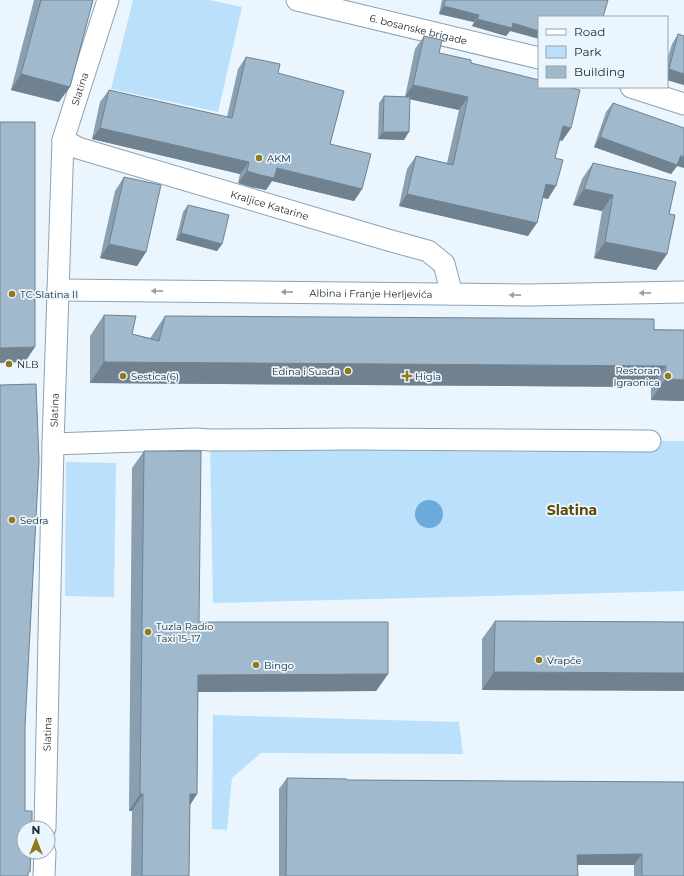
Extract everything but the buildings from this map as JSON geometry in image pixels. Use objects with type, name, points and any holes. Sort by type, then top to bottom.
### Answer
[{"type":"street","name":"Slatina","points":[[45,820],[53,444],[63,140],[108,0]]},
{"type":"street","name":"6. bosanske brigade","points":[[297,0],[538,58]]},
{"type":"street","points":[[634,88],[684,104]]},
{"type":"street","name":"Kraljice Katarine","points":[[63,140],[85,150],[428,251],[444,264],[452,294]]},
{"type":"street","name":"Albina i Franje Herljevića","points":[[58,290],[529,295],[684,292]]},
{"type":"street","points":[[53,444],[195,439],[650,441]]},
{"type":"street","points":[[44,876],[45,860]]},
{"type":"green space","points":[[133,0],[209,0],[242,7],[218,112],[111,89]]},
{"type":"green space","points":[[210,440],[684,441],[684,591],[213,603]]},
{"type":"green space","points":[[66,462],[116,463],[114,597],[65,596]]},
{"type":"green space","points":[[213,715],[459,722],[463,754],[261,753],[232,778],[227,830],[212,829]]},
{"type":"shaded area","points":[[429,500],[435,501],[439,504],[442,508],[442,520],[439,524],[435,527],[429,528],[423,527],[419,524],[416,520],[415,514],[416,508],[419,504],[423,501]]},
{"type":"place","name":"AKM","points":[[259,158]]},
{"type":"place","name":"TC Slatina II","points":[[12,294]]},
{"type":"place","name":"NLB","points":[[9,364]]},
{"type":"place","name":"Edina i Suada","points":[[348,371]]},
{"type":"place","name":"Sestica(6)","points":[[123,376]]},
{"type":"place","name":"Higia","points":[[407,376]]},
{"type":"place","name":"Restoran Igraonica","points":[[668,376]]},
{"type":"place","name":"Sedra","points":[[12,520]]},
{"type":"place","name":"Tuzla Radio Taxi 15-17","points":[[148,632]]},
{"type":"place","name":"Vrapče","points":[[539,660]]},
{"type":"place","name":"Bingo","points":[[256,665]]},
{"type":"district","name":"Slatina","points":[[572,510]]}]
